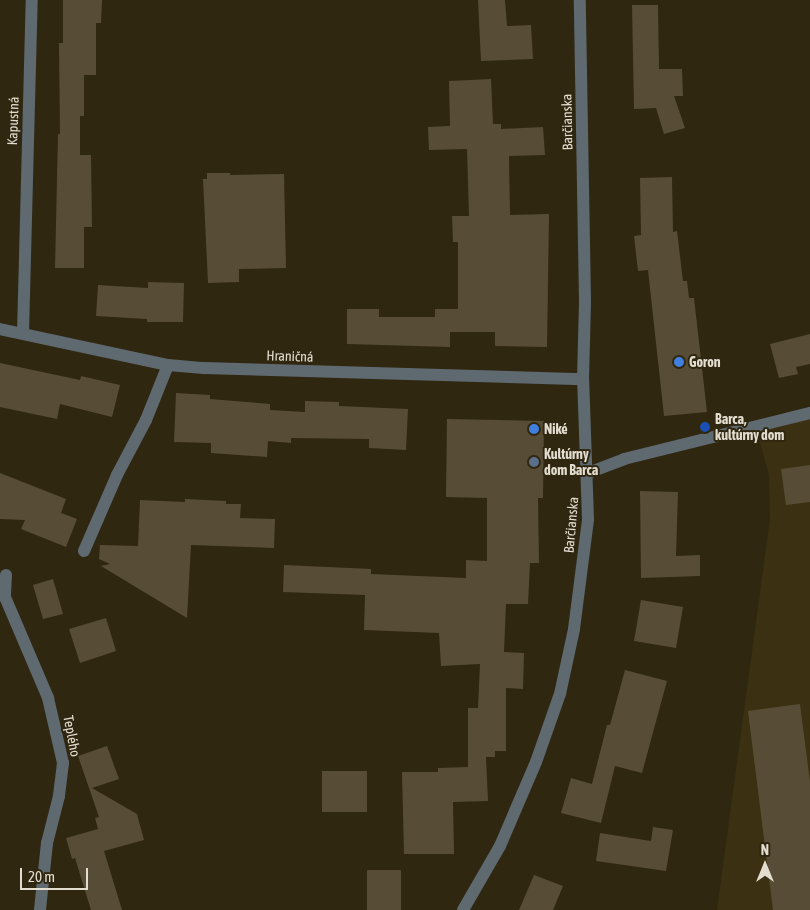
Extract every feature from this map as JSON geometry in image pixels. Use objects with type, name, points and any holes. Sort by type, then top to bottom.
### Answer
[{"type":"street","name":"Kapustná","points":[[23,333],[32,0]]},
{"type":"street","name":"Barčianska","points":[[463,910],[500,846],[536,762],[560,694],[574,629],[587,528],[588,473],[583,379],[585,301],[580,0]]},
{"type":"street","name":"Hraničná","points":[[0,328],[168,365],[204,368],[583,379]]},
{"type":"street","points":[[84,551],[117,475],[146,420],[168,365]]},
{"type":"street","points":[[588,473],[624,459],[810,413]]},
{"type":"street","name":"Teplého","points":[[6,575],[5,597],[48,698],[63,763],[59,796],[47,843],[40,910]]},
{"type":"shaded area","points":[[810,413],[810,910],[717,910],[770,519],[769,475],[756,427]]},
{"type":"building","points":[[63,0],[102,0],[101,23],[96,23],[96,75],[84,75],[84,116],[80,116],[80,155],[91,155],[92,227],[84,227],[84,268],[55,268],[58,134],[60,134],[59,43],[63,43]]},
{"type":"building","points":[[478,0],[505,0],[507,26],[531,25],[533,59],[481,61]]},
{"type":"building","points":[[632,5],[658,5],[659,69],[682,69],[683,96],[674,96],[685,128],[664,134],[656,108],[634,109]]},
{"type":"building","points":[[491,79],[493,124],[501,124],[501,129],[543,127],[545,155],[509,156],[510,215],[549,214],[547,347],[495,346],[495,332],[450,332],[450,347],[347,344],[347,309],[379,309],[379,317],[435,317],[435,309],[458,309],[458,242],[453,242],[452,216],[469,216],[467,149],[429,150],[428,127],[450,126],[449,81]]},
{"type":"building","points":[[207,173],[230,173],[230,175],[284,174],[286,268],[239,269],[239,282],[208,283],[203,179],[207,179]]},
{"type":"building","points":[[672,177],[673,232],[677,231],[683,281],[687,281],[689,298],[694,298],[707,412],[664,416],[648,270],[638,271],[634,236],[641,235],[640,178]]},
{"type":"building","points":[[148,282],[184,283],[183,322],[147,322],[147,319],[96,316],[98,285],[148,288]]},
{"type":"building","points":[[810,334],[810,364],[796,367],[798,374],[779,378],[770,344]]},
{"type":"building","points":[[0,363],[80,380],[81,376],[120,385],[112,417],[60,404],[57,419],[0,407]]},
{"type":"building","points":[[176,393],[210,395],[210,399],[270,404],[270,410],[305,412],[305,401],[339,402],[339,406],[408,409],[406,450],[369,448],[369,439],[291,438],[291,443],[268,441],[267,457],[211,453],[211,443],[174,442]]},
{"type":"building","points":[[447,419],[544,421],[543,498],[538,498],[539,563],[530,563],[528,604],[506,604],[504,652],[524,653],[523,689],[506,688],[506,751],[495,751],[495,757],[486,757],[488,801],[453,802],[454,854],[404,854],[402,772],[438,772],[438,768],[468,767],[468,708],[478,708],[480,664],[441,666],[439,633],[364,630],[365,595],[283,592],[284,565],[371,569],[371,574],[466,578],[466,560],[487,561],[487,498],[446,497]]},
{"type":"building","points":[[810,465],[810,502],[786,505],[781,469]]},
{"type":"building","points":[[0,473],[66,499],[61,513],[77,519],[66,547],[21,529],[25,520],[0,519]]},
{"type":"building","points":[[640,491],[678,492],[676,556],[700,555],[700,576],[641,578]]},
{"type":"building","points":[[185,499],[226,501],[226,504],[241,504],[240,518],[275,519],[274,548],[191,545],[187,618],[101,566],[110,564],[99,559],[100,545],[138,546],[140,500],[185,502]]},
{"type":"building","points":[[53,579],[63,614],[43,619],[33,585]]},
{"type":"building","points":[[641,600],[683,607],[676,648],[634,641]]},
{"type":"building","points":[[106,618],[116,651],[80,663],[69,629]]},
{"type":"building","points":[[625,670],[667,681],[642,773],[615,766],[601,823],[561,813],[571,778],[592,784],[607,725],[610,725]]},
{"type":"building","points":[[800,704],[810,782],[810,910],[773,910],[748,711]]},
{"type":"building","points":[[107,746],[119,779],[92,788],[137,814],[144,840],[104,851],[122,910],[91,910],[75,858],[72,859],[66,838],[98,829],[95,818],[99,817],[78,756]]},
{"type":"building","points":[[322,771],[367,771],[367,812],[322,812]]},
{"type":"building","points":[[653,827],[673,830],[666,871],[596,861],[600,833],[651,841]]},
{"type":"building","points":[[367,870],[401,870],[401,910],[367,910]]},
{"type":"building","points":[[534,875],[563,886],[553,910],[519,910]]},
{"type":"place","name":"Goron","points":[[679,362]]},
{"type":"place","name":"Barca, kultúrny dom","points":[[705,427]]},
{"type":"place","name":"Niké","points":[[534,429]]},
{"type":"place","name":"Kultúrny dom Barca","points":[[534,462]]}]
